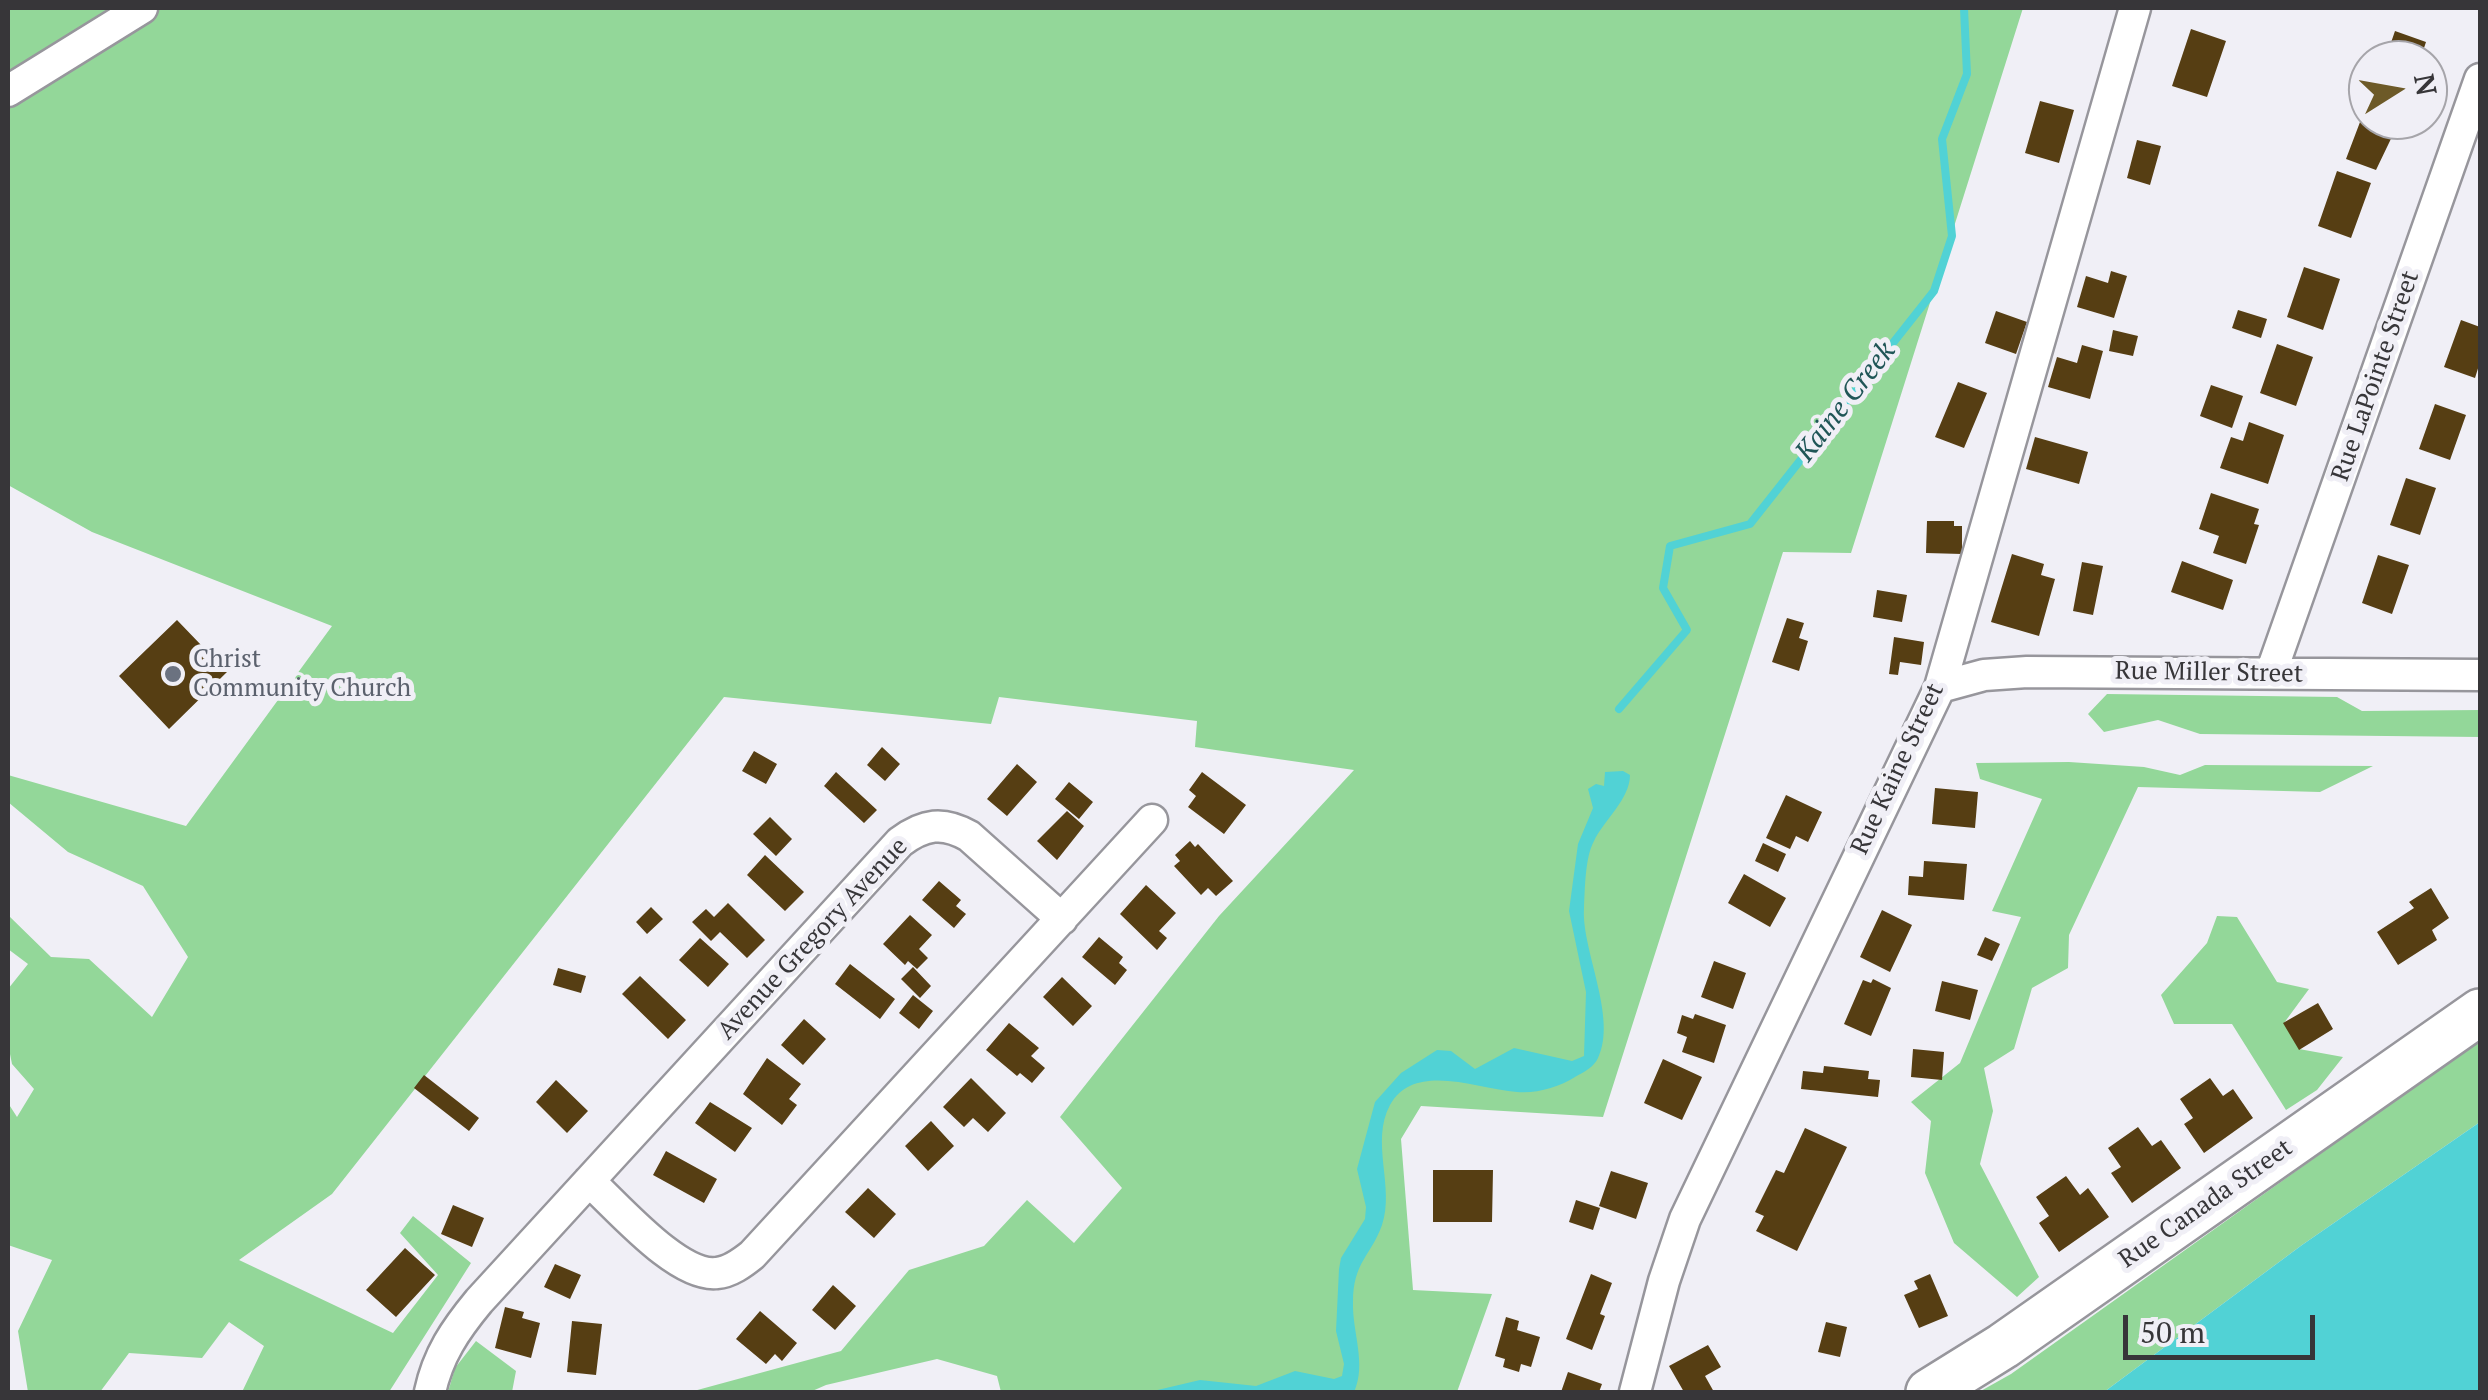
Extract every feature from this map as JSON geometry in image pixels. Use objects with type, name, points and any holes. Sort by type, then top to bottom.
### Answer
[{"type":"main road","name":"Rue Canada Street","points":[[1929,1392],[2003,1346],[2480,1012]]},
{"type":"street","points":[[8,91],[142,8]]},
{"type":"street","name":"Rue Kaine Street","points":[[1635,1392],[1664,1280],[1685,1219],[1940,687],[2135,8]]},
{"type":"street","name":"Rue LaPointe Street","points":[[2271,673],[2480,79]]},
{"type":"street","name":"Rue Miller Street","points":[[1940,687],[1984,674],[2028,672],[2480,676]]},
{"type":"street","points":[[589,1181],[678,1261],[698,1272],[718,1273],[736,1266],[752,1255],[1152,820]]},
{"type":"street","name":"Avenue Gregory Avenue","points":[[430,1392],[449,1338],[478,1300],[900,842],[933,825],[953,827],[969,836],[1062,919]]},
{"type":"green space","points":[[8,8],[2023,8],[1851,553],[1783,552],[1603,1117],[1421,1106],[1401,1139],[1413,1290],[1492,1294],[1457,1392],[1001,1392],[997,1376],[937,1359],[810,1392],[690,1392],[841,1351],[909,1270],[984,1246],[1027,1200],[1074,1243],[1122,1188],[1060,1117],[1219,916],[1354,770],[1195,747],[1197,721],[999,697],[991,724],[724,697],[332,1194],[239,1260],[393,1333],[438,1275],[400,1233],[413,1216],[471,1263],[389,1392],[242,1392],[264,1346],[229,1322],[202,1358],[129,1353],[100,1392],[28,1392],[18,1331],[52,1260],[8,1245],[8,1103],[17,1117],[34,1089],[12,1064],[8,1044],[8,989],[28,964],[8,949],[8,915],[51,957],[89,959],[152,1017],[188,957],[143,886],[68,852],[8,802],[8,775],[186,826],[332,626],[92,532],[8,485]]},
{"type":"green space","points":[[2107,694],[2337,697],[2362,711],[2480,710],[2480,737],[2200,734],[2158,720],[2104,732],[2088,714]]},
{"type":"green space","points":[[2069,762],[2144,767],[2180,775],[2205,765],[2373,766],[2320,792],[2138,787],[2069,935],[2068,968],[2032,988],[2014,1049],[1984,1068],[1993,1111],[1980,1164],[2039,1277],[2017,1297],[1954,1243],[1925,1173],[1931,1121],[1911,1102],[1960,1063],[2021,917],[1992,911],[2042,799],[1980,779],[1976,763]]},
{"type":"green space","points":[[2217,916],[2237,917],[2277,982],[2309,989],[2284,1023],[2299,1049],[2343,1057],[2317,1090],[2286,1110],[2232,1024],[2174,1024],[2161,995],[2207,943]]},
{"type":"green space","points":[[2480,1040],[2480,1122],[2302,1245],[2104,1392],[1979,1392],[2011,1374]]},
{"type":"green space","points":[[476,1341],[516,1371],[512,1392],[448,1392],[455,1368]]},
{"type":"water","points":[[1623,771],[1630,775],[1629,784],[1594,841],[1586,873],[1585,925],[1604,1023],[1598,1058],[1569,1081],[1539,1091],[1517,1092],[1430,1081],[1414,1084],[1390,1105],[1382,1134],[1385,1210],[1378,1236],[1359,1268],[1354,1288],[1359,1370],[1354,1392],[1149,1392],[1200,1380],[1256,1386],[1295,1371],[1334,1379],[1342,1376],[1344,1364],[1336,1331],[1339,1269],[1341,1258],[1365,1219],[1357,1169],[1375,1102],[1401,1073],[1437,1050],[1451,1051],[1475,1069],[1514,1048],[1572,1061],[1584,1056],[1586,992],[1569,911],[1578,844],[1593,808],[1588,789],[1596,784],[1604,786],[1605,772]]},
{"type":"water","points":[[2480,1122],[2480,1392],[2104,1392],[2302,1245]]},
{"type":"building","points":[[2191,29],[2226,41],[2207,97],[2172,86]]},
{"type":"building","points":[[2395,31],[2420,40],[2392,40]]},
{"type":"building","points":[[2040,101],[2074,110],[2059,163],[2025,153]]},
{"type":"building","points":[[2137,140],[2161,146],[2150,185],[2127,178]]},
{"type":"building","points":[[2353,140],[2390,140],[2376,170],[2346,159]]},
{"type":"building","points":[[2337,171],[2371,183],[2351,238],[2318,226]]},
{"type":"building","points":[[2304,267],[2340,279],[2323,330],[2287,317]]},
{"type":"building","points":[[2111,271],[2127,276],[2114,318],[2077,307],[2086,276],[2108,283]]},
{"type":"building","points":[[2238,310],[2267,319],[2261,338],[2232,328]]},
{"type":"building","points":[[1996,311],[2027,322],[2016,354],[1985,343]]},
{"type":"building","points":[[2461,320],[2480,327],[2480,362],[2475,378],[2444,367]]},
{"type":"building","points":[[2113,330],[2138,336],[2133,356],[2109,351]]},
{"type":"building","points":[[2277,344],[2313,357],[2296,406],[2260,393]]},
{"type":"building","points":[[2082,345],[2103,351],[2090,399],[2048,387],[2057,357],[2077,363]]},
{"type":"building","points":[[1958,382],[1987,393],[1964,448],[1935,437]]},
{"type":"building","points":[[2211,385],[2243,396],[2232,428],[2200,416]]},
{"type":"building","points":[[2435,404],[2466,415],[2450,460],[2419,449]]},
{"type":"building","points":[[2249,422],[2284,435],[2268,484],[2220,468],[2231,437],[2243,441]]},
{"type":"building","points":[[2035,437],[2088,452],[2079,484],[2026,469]]},
{"type":"building","points":[[2406,478],[2436,488],[2420,535],[2390,525]]},
{"type":"building","points":[[2211,493],[2259,509],[2254,524],[2259,525],[2246,564],[2213,553],[2219,536],[2199,529]]},
{"type":"building","points":[[1927,521],[1954,521],[1954,526],[1962,526],[1962,554],[1926,553]]},
{"type":"building","points":[[2012,554],[2044,564],[2041,575],[2055,579],[2039,636],[1991,622]]},
{"type":"building","points":[[2378,555],[2409,565],[2392,614],[2362,603]]},
{"type":"building","points":[[2182,561],[2233,580],[2223,610],[2171,592]]},
{"type":"building","points":[[2082,562],[2103,566],[2093,615],[2073,611]]},
{"type":"building","points":[[1877,590],[1907,595],[1902,622],[1873,617]]},
{"type":"building","points":[[1787,618],[1804,623],[1799,638],[1808,641],[1799,671],[1772,662]]},
{"type":"building","name":"Christ Community Church","points":[[177,620],[227,672],[169,729],[119,676]]},
{"type":"building","points":[[1894,637],[1924,642],[1921,665],[1900,662],[1898,675],[1889,674]]},
{"type":"building","points":[[882,747],[900,764],[885,781],[867,765]]},
{"type":"building","points":[[754,751],[777,764],[766,784],[742,771]]},
{"type":"building","points":[[1017,764],[1037,782],[1007,816],[987,799]]},
{"type":"building","points":[[836,772],[877,810],[864,823],[824,786]]},
{"type":"building","points":[[1202,772],[1246,805],[1224,834],[1188,807],[1196,796],[1189,790]]},
{"type":"building","points":[[1069,782],[1093,802],[1079,819],[1055,799]]},
{"type":"building","points":[[1935,788],[1978,792],[1975,828],[1932,824]]},
{"type":"building","points":[[1786,795],[1822,812],[1808,842],[1796,836],[1790,849],[1766,838]]},
{"type":"building","points":[[1067,811],[1084,826],[1057,860],[1037,841]]},
{"type":"building","points":[[770,817],[792,839],[776,856],[753,834]]},
{"type":"building","points":[[1190,841],[1195,847],[1198,844],[1233,881],[1216,896],[1208,888],[1201,895],[1174,866],[1180,861],[1175,855]]},
{"type":"building","points":[[1763,843],[1786,854],[1778,872],[1755,861]]},
{"type":"building","points":[[765,855],[804,892],[785,911],[747,875]]},
{"type":"building","points":[[1924,861],[1967,864],[1964,900],[1908,895],[1909,876],[1923,877]]},
{"type":"building","points":[[1744,874],[1786,898],[1770,927],[1728,903]]},
{"type":"building","points":[[939,881],[961,900],[956,906],[966,914],[954,928],[922,900]]},
{"type":"building","points":[[1146,885],[1176,913],[1159,931],[1167,938],[1157,950],[1120,914]]},
{"type":"building","points":[[2431,888],[2449,918],[2432,930],[2437,940],[2398,965],[2377,932],[2414,908],[2409,902]]},
{"type":"building","points":[[728,903],[765,940],[747,958],[720,932],[711,941],[692,922],[706,909],[714,917]]},
{"type":"building","points":[[651,907],[663,919],[647,934],[636,922]]},
{"type":"building","points":[[1882,910],[1912,925],[1890,972],[1860,957]]},
{"type":"building","points":[[910,915],[932,935],[919,949],[928,958],[917,969],[908,961],[905,965],[883,944]]},
{"type":"building","points":[[1099,937],[1123,957],[1119,963],[1127,970],[1115,985],[1082,957]]},
{"type":"building","points":[[1985,937],[2000,944],[1992,961],[1977,955]]},
{"type":"building","points":[[700,938],[729,964],[708,987],[679,960]]},
{"type":"building","points":[[1714,961],[1746,973],[1733,1009],[1701,997]]},
{"type":"building","points":[[850,964],[895,999],[880,1019],[835,984]]},
{"type":"building","points":[[913,967],[931,986],[920,998],[901,979]]},
{"type":"building","points":[[558,968],[586,976],[581,993],[553,985]]},
{"type":"building","points":[[640,976],[686,1020],[668,1039],[622,994]]},
{"type":"building","points":[[1062,977],[1092,1006],[1073,1026],[1043,997]]},
{"type":"building","points":[[1873,979],[1891,988],[1871,1036],[1844,1024],[1863,980],[1871,983]]},
{"type":"building","points":[[1942,981],[1978,990],[1970,1020],[1935,1011]]},
{"type":"building","points":[[913,995],[933,1011],[919,1029],[899,1013]]},
{"type":"building","points":[[2318,1003],[2333,1029],[2299,1050],[2283,1023]]},
{"type":"building","points":[[1695,1014],[1726,1025],[1714,1063],[1682,1052],[1687,1037],[1677,1033],[1682,1015],[1693,1019]]},
{"type":"building","points":[[804,1019],[826,1039],[803,1065],[781,1045]]},
{"type":"building","points":[[1009,1023],[1039,1048],[1031,1056],[1045,1068],[1032,1083],[1020,1073],[1017,1076],[986,1050]]},
{"type":"building","points":[[1913,1049],[1944,1052],[1942,1080],[1911,1077]]},
{"type":"building","points":[[767,1058],[801,1084],[789,1099],[797,1105],[782,1125],[743,1094]]},
{"type":"building","points":[[1663,1059],[1702,1077],[1682,1120],[1644,1103]]},
{"type":"building","points":[[1824,1066],[1869,1071],[1868,1079],[1880,1080],[1878,1097],[1801,1089],[1803,1071],[1823,1073]]},
{"type":"building","points":[[424,1075],[479,1118],[469,1131],[414,1088]]},
{"type":"building","points":[[971,1078],[1006,1113],[988,1132],[973,1118],[964,1127],[943,1107]]},
{"type":"building","points":[[2210,1078],[2223,1096],[2233,1089],[2253,1118],[2204,1153],[2184,1124],[2193,1118],[2180,1099]]},
{"type":"building","points":[[556,1080],[588,1111],[567,1133],[536,1102]]},
{"type":"building","points":[[710,1102],[752,1128],[735,1152],[695,1123]]},
{"type":"building","points":[[931,1121],[954,1146],[928,1171],[905,1146]]},
{"type":"building","points":[[2138,1127],[2152,1146],[2161,1140],[2181,1168],[2132,1203],[2111,1173],[2121,1167],[2108,1148]]},
{"type":"building","points":[[1805,1128],[1847,1147],[1797,1251],[1756,1231],[1764,1216],[1755,1212],[1776,1170],[1784,1173]]},
{"type":"building","points":[[666,1151],[717,1179],[704,1203],[653,1175]]},
{"type":"building","points":[[1433,1170],[1493,1170],[1492,1222],[1433,1222]]},
{"type":"building","points":[[1611,1171],[1648,1183],[1636,1219],[1599,1206]]},
{"type":"building","points":[[2066,1176],[2080,1195],[2088,1188],[2109,1217],[2059,1252],[2039,1223],[2049,1216],[2036,1197]]},
{"type":"building","points":[[868,1188],[896,1214],[874,1238],[845,1212]]},
{"type":"building","points":[[1576,1200],[1600,1208],[1593,1230],[1569,1222]]},
{"type":"building","points":[[453,1205],[484,1218],[472,1247],[441,1234]]},
{"type":"building","points":[[405,1248],[435,1275],[396,1317],[366,1290]]},
{"type":"building","points":[[555,1264],[581,1275],[570,1299],[544,1287]]},
{"type":"building","points":[[1591,1274],[1612,1283],[1592,1350],[1566,1339]]},
{"type":"building","points":[[1930,1274],[1948,1316],[1919,1328],[1904,1295],[1918,1289],[1914,1281]]},
{"type":"building","points":[[833,1285],[856,1306],[835,1330],[812,1310]]},
{"type":"building","points":[[505,1307],[524,1312],[522,1318],[540,1323],[531,1358],[495,1348]]},
{"type":"building","points":[[760,1311],[797,1343],[782,1361],[775,1354],[766,1364],[736,1339]]},
{"type":"building","points":[[1506,1317],[1519,1321],[1517,1330],[1540,1337],[1531,1367],[1521,1364],[1519,1372],[1503,1367],[1505,1359],[1495,1356]]},
{"type":"building","points":[[572,1321],[602,1324],[596,1375],[567,1372]]},
{"type":"building","points":[[1826,1322],[1847,1327],[1840,1357],[1818,1352]]},
{"type":"building","points":[[1708,1345],[1721,1367],[1705,1376],[1714,1392],[1684,1392],[1669,1366]]},
{"type":"building","points":[[1568,1372],[1602,1384],[1599,1392],[1561,1392]]},
{"type":"waterway","name":"Kaine Creek","points":[[1619,709],[1687,630],[1663,588],[1670,546],[1750,524],[1934,291],[1952,236],[1942,139],[1967,74],[1964,8]]},
{"type":"place","name":"Christ Community Church","points":[[173,674]]}]
